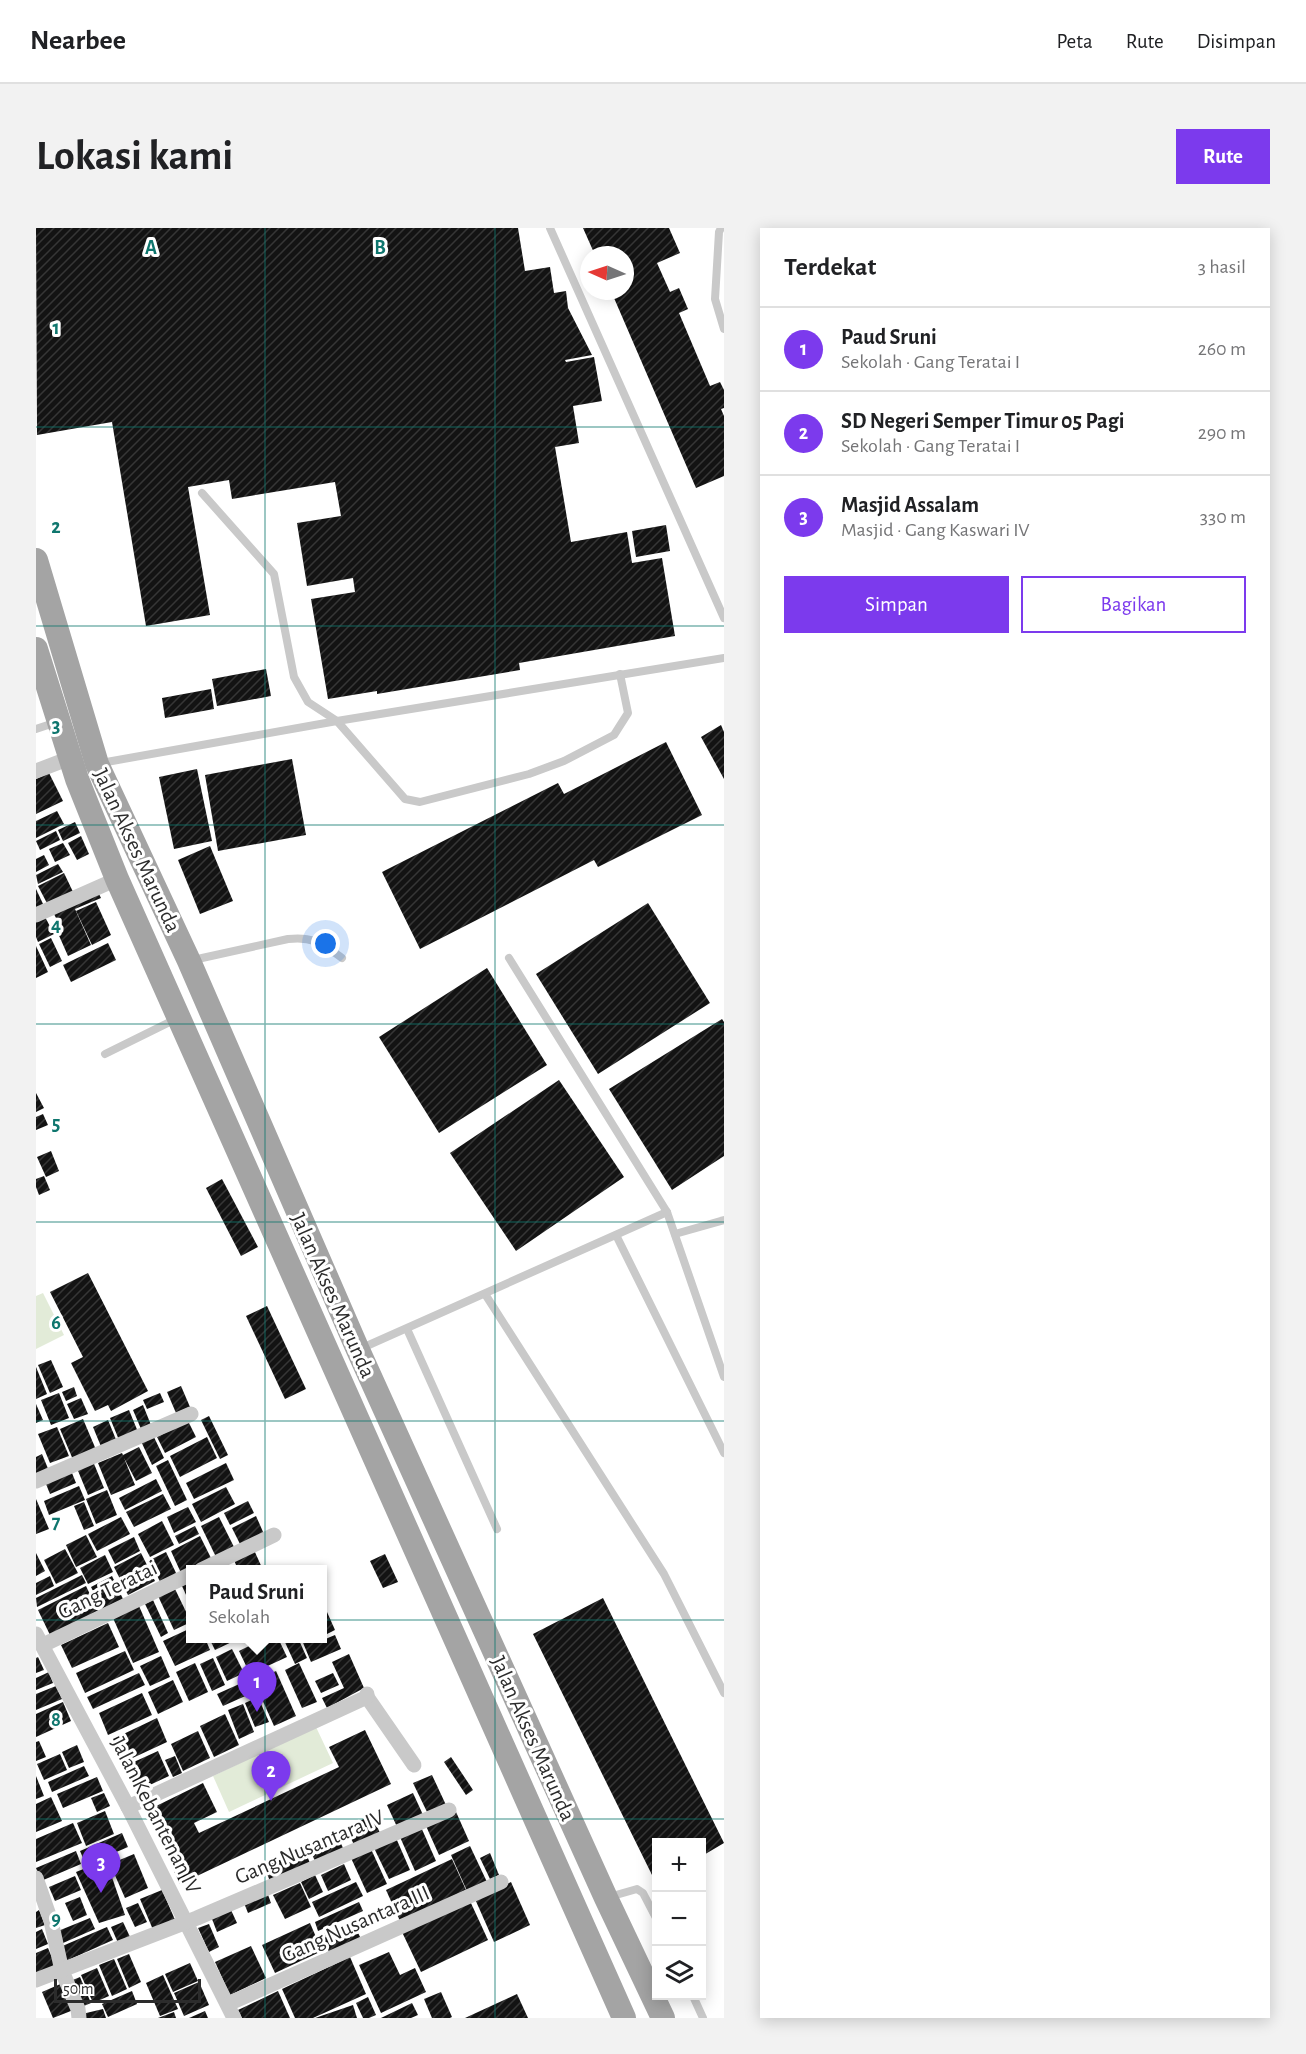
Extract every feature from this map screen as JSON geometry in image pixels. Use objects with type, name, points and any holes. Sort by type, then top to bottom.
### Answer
[{"type":"main road","name":"Jalan Akses Marunda","points":[[36,560],[97,764],[189,961],[358,1350],[606,1898],[663,2018]]},
{"type":"main road","name":"Jalan Akses Marunda","points":[[36,649],[47,725],[70,758],[117,879],[178,1018],[624,2018]]},
{"type":"street","points":[[36,771],[70,758]]},
{"type":"street","points":[[36,915],[117,879]]},
{"type":"street","points":[[36,1481],[191,1414]]},
{"type":"street","points":[[209,1565],[274,1534]]},
{"type":"street","name":"Gang Teratai","points":[[39,1640],[186,1576]]},
{"type":"street","name":"Jalan Kebantenan IV","points":[[39,1640],[128,1807],[231,2011]]},
{"type":"street","points":[[128,1807],[367,1695],[414,1765]]},
{"type":"street","name":"Gang Nusantara IV","points":[[36,1980],[186,1922],[448,1810]]},
{"type":"street","points":[[36,1878],[51,1921],[62,1971],[78,2009],[79,2018]]},
{"type":"street","name":"Gang Nusantara III","points":[[231,2011],[501,1882]]},
{"type":"lane","points":[[550,228],[724,618]]},
{"type":"lane","points":[[721,228],[715,299],[724,329]]},
{"type":"lane","points":[[202,493],[274,574],[294,677],[308,702],[337,721],[405,799],[420,802],[529,774],[564,761],[614,735],[628,713],[620,674]]},
{"type":"lane","points":[[97,764],[337,721],[724,658]]},
{"type":"lane","points":[[189,961],[304,937],[318,941],[342,958]]},
{"type":"lane","points":[[508,958],[667,1212],[724,1377]]},
{"type":"lane","points":[[105,1054],[178,1018]]},
{"type":"lane","points":[[358,1350],[667,1212]]},
{"type":"lane","points":[[675,1234],[724,1220]]},
{"type":"lane","points":[[616,1235],[724,1453]]},
{"type":"lane","points":[[485,1294],[664,1574],[724,1693]]},
{"type":"lane","points":[[407,1329],[496,1528]]},
{"type":"lane","points":[[606,1898],[637,1889],[643,1893],[652,1909]]},
{"type":"lane","points":[[695,2000],[703,2018]]},
{"type":"green space","points":[[43,1293],[64,1335],[36,1349],[36,1296]]},
{"type":"green space","points":[[316,1727],[333,1763],[229,1812],[213,1776]]},
{"type":"building","points":[[36,228],[518,228],[525,271],[550,267],[554,293],[566,291],[568,308],[592,355],[565,360],[566,362],[594,357],[602,401],[573,406],[579,443],[555,447],[571,542],[627,532],[632,563],[662,558],[675,636],[519,663],[520,670],[377,694],[377,691],[328,699],[311,599],[355,592],[353,578],[307,586],[297,523],[341,516],[335,482],[232,499],[229,480],[188,487],[210,615],[146,626],[112,422],[37,435]]},
{"type":"building","points":[[583,228],[669,228],[680,253],[657,263],[670,292],[679,288],[688,309],[679,313],[710,386],[720,382],[724,390],[724,408],[721,409],[724,416],[724,476],[696,488],[615,300],[634,300],[634,246],[591,246]]},
{"type":"building","points":[[666,525],[670,551],[636,557],[632,531]]},
{"type":"building","points":[[266,669],[271,696],[217,706],[212,679]]},
{"type":"building","points":[[211,689],[214,709],[165,718],[162,698]]},
{"type":"building","points":[[721,725],[724,732],[724,779],[701,737]]},
{"type":"building","points":[[666,742],[702,815],[598,867],[594,860],[420,949],[382,872],[558,783],[564,794]]},
{"type":"building","points":[[292,759],[306,835],[218,851],[205,775]]},
{"type":"building","points":[[197,769],[212,841],[174,849],[159,777]]},
{"type":"building","points":[[49,773],[63,801],[36,814],[36,779]]},
{"type":"building","points":[[57,811],[64,824],[36,838],[36,821]]},
{"type":"building","points":[[75,822],[80,833],[63,841],[58,830]]},
{"type":"building","points":[[56,831],[60,840],[40,850],[36,841]]},
{"type":"building","points":[[81,836],[89,854],[77,860],[68,843]]},
{"type":"building","points":[[63,843],[70,855],[55,862],[49,849]]},
{"type":"building","points":[[210,846],[233,901],[200,914],[178,860]]},
{"type":"building","points":[[44,855],[49,865],[36,872],[36,859]]},
{"type":"building","points":[[58,864],[63,872],[38,884],[36,875]]},
{"type":"building","points":[[64,873],[75,896],[50,909],[38,886]]},
{"type":"building","points":[[36,889],[44,906],[36,910]]},
{"type":"building","points":[[97,890],[101,898],[75,909],[91,945],[68,956],[53,922],[57,920],[53,912]]},
{"type":"building","points":[[96,902],[111,935],[92,945],[76,911]]},
{"type":"building","points":[[648,903],[710,1003],[598,1074],[536,974]]},
{"type":"building","points":[[44,915],[54,934],[38,942],[36,919]]},
{"type":"building","points":[[51,938],[62,961],[50,967],[39,944]]},
{"type":"building","points":[[108,943],[116,960],[71,982],[63,965]]},
{"type":"building","points":[[36,946],[48,972],[36,978]]},
{"type":"building","points":[[487,968],[547,1065],[439,1133],[379,1037]]},
{"type":"building","points":[[722,1019],[724,1022],[724,1156],[672,1190],[609,1089]]},
{"type":"building","points":[[559,1080],[624,1177],[516,1251],[450,1153]]},
{"type":"building","points":[[36,1093],[44,1108],[36,1112]]},
{"type":"building","points":[[43,1114],[48,1125],[36,1130],[36,1117]]},
{"type":"building","points":[[51,1151],[59,1171],[46,1177],[37,1157]]},
{"type":"building","points":[[44,1176],[50,1190],[39,1195],[36,1179]]},
{"type":"building","points":[[222,1179],[258,1247],[241,1256],[206,1188]]},
{"type":"building","points":[[88,1273],[148,1391],[111,1411],[108,1405],[95,1411],[71,1363],[83,1357],[50,1292]]},
{"type":"building","points":[[267,1306],[306,1389],[285,1399],[246,1316]]},
{"type":"building","points":[[51,1360],[63,1387],[50,1393],[38,1365]]},
{"type":"building","points":[[36,1367],[47,1394],[36,1399]]},
{"type":"building","points":[[181,1386],[190,1407],[176,1413],[167,1392]]},
{"type":"building","points":[[74,1387],[77,1396],[66,1401],[62,1392]]},
{"type":"building","points":[[59,1393],[69,1418],[51,1425],[41,1400]]},
{"type":"building","points":[[160,1393],[164,1402],[147,1409],[143,1400]]},
{"type":"building","points":[[81,1398],[88,1414],[74,1419],[67,1404]]},
{"type":"building","points":[[36,1404],[43,1420],[36,1423]]},
{"type":"building","points":[[143,1405],[151,1425],[141,1429],[133,1410]]},
{"type":"building","points":[[129,1410],[138,1432],[119,1440],[110,1418]]},
{"type":"building","points":[[209,1416],[228,1455],[220,1459],[201,1420]]},
{"type":"building","points":[[83,1419],[97,1452],[74,1462],[60,1429]]},
{"type":"building","points":[[108,1420],[117,1442],[102,1449],[93,1427]]},
{"type":"building","points":[[188,1421],[196,1437],[165,1453],[157,1437]]},
{"type":"building","points":[[57,1427],[69,1456],[50,1463],[38,1434]]},
{"type":"building","points":[[152,1433],[164,1458],[152,1465],[140,1439]]},
{"type":"building","points":[[207,1437],[217,1458],[180,1477],[170,1456]]},
{"type":"building","points":[[139,1447],[152,1473],[136,1481],[124,1458],[135,1485],[111,1495],[98,1463]]},
{"type":"building","points":[[42,1454],[49,1471],[36,1476],[36,1457]]},
{"type":"building","points":[[92,1459],[104,1488],[88,1495],[76,1466]]},
{"type":"building","points":[[168,1460],[187,1500],[175,1506],[156,1466]]},
{"type":"building","points":[[226,1463],[234,1480],[194,1499],[186,1483]]},
{"type":"building","points":[[70,1468],[76,1483],[50,1494],[44,1479]]},
{"type":"building","points":[[156,1479],[162,1491],[125,1510],[119,1498]]},
{"type":"building","points":[[79,1486],[85,1500],[49,1515],[44,1501]]},
{"type":"building","points":[[226,1487],[235,1504],[201,1522],[192,1504]]},
{"type":"building","points":[[107,1490],[117,1515],[96,1524],[86,1499]]},
{"type":"building","points":[[163,1494],[171,1509],[134,1527],[126,1512]]},
{"type":"building","points":[[36,1499],[49,1529],[36,1534]]},
{"type":"building","points":[[248,1501],[254,1513],[230,1525],[224,1513]]},
{"type":"building","points":[[84,1502],[94,1526],[84,1530],[74,1506]]},
{"type":"building","points":[[188,1507],[196,1522],[174,1533],[167,1517]]},
{"type":"building","points":[[256,1516],[264,1534],[241,1546],[232,1528]]},
{"type":"building","points":[[121,1517],[130,1534],[97,1551],[88,1534]]},
{"type":"building","points":[[219,1517],[234,1547],[216,1557],[201,1526]]},
{"type":"building","points":[[162,1521],[174,1545],[150,1557],[138,1534]]},
{"type":"building","points":[[195,1526],[199,1534],[179,1544],[175,1536]]},
{"type":"building","points":[[86,1535],[97,1557],[76,1567],[66,1545]]},
{"type":"building","points":[[200,1536],[211,1558],[197,1565],[186,1565],[186,1570],[181,1573],[171,1551]]},
{"type":"building","points":[[134,1537],[140,1551],[115,1564],[108,1550]]},
{"type":"building","points":[[65,1549],[78,1573],[56,1584],[44,1560]]},
{"type":"building","points":[[254,1550],[261,1565],[236,1565],[234,1560]]},
{"type":"building","points":[[166,1552],[177,1575],[161,1584],[150,1560]]},
{"type":"building","points":[[36,1553],[45,1571],[36,1576]]},
{"type":"building","points":[[141,1553],[155,1581],[128,1595],[114,1567]]},
{"type":"building","points":[[385,1554],[398,1582],[383,1588],[370,1561]]},
{"type":"building","points":[[105,1555],[113,1572],[88,1584],[80,1568]]},
{"type":"building","points":[[82,1575],[86,1583],[37,1607],[36,1598]]},
{"type":"building","points":[[50,1576],[54,1586],[36,1595],[36,1583]]},
{"type":"building","points":[[112,1576],[123,1599],[102,1609],[91,1587]]},
{"type":"building","points":[[86,1586],[98,1611],[50,1635],[38,1610]]},
{"type":"building","points":[[175,1589],[186,1612],[186,1624],[174,1630],[158,1596]]},
{"type":"building","points":[[603,1598],[724,1843],[706,1854],[706,1838],[652,1838],[652,1875],[533,1634]]},
{"type":"building","points":[[153,1600],[168,1633],[161,1637],[145,1604]]},
{"type":"building","points":[[139,1606],[159,1652],[133,1663],[113,1618]]},
{"type":"building","points":[[327,1612],[335,1630],[327,1634]]},
{"type":"building","points":[[108,1623],[119,1647],[72,1668],[61,1645]]},
{"type":"building","points":[[186,1630],[186,1643],[207,1643],[210,1650],[175,1666],[163,1641]]},
{"type":"building","points":[[335,1635],[341,1649],[311,1662],[303,1643],[327,1643],[327,1638]]},
{"type":"building","points":[[212,1643],[230,1643],[215,1650]]},
{"type":"building","points":[[255,1643],[280,1643],[287,1657],[250,1674],[239,1651]]},
{"type":"building","points":[[285,1643],[300,1643],[307,1658],[295,1664]]},
{"type":"building","points":[[232,1649],[244,1673],[227,1681],[216,1657]]},
{"type":"building","points":[[125,1651],[134,1670],[85,1693],[76,1673]]},
{"type":"building","points":[[349,1654],[364,1688],[327,1708],[322,1698],[344,1688],[332,1662]]},
{"type":"building","points":[[161,1656],[170,1677],[150,1686],[140,1666]]},
{"type":"building","points":[[38,1657],[44,1670],[36,1673],[36,1658]]},
{"type":"building","points":[[213,1658],[225,1685],[212,1691],[200,1664]]},
{"type":"building","points":[[195,1663],[208,1692],[189,1701],[176,1672]]},
{"type":"building","points":[[299,1663],[317,1702],[302,1708],[285,1670]]},
{"type":"building","points":[[276,1671],[296,1716],[274,1726],[254,1681]]},
{"type":"building","points":[[49,1672],[53,1683],[36,1690],[36,1678]]},
{"type":"building","points":[[139,1673],[145,1685],[93,1709],[87,1697]]},
{"type":"building","points":[[333,1673],[339,1685],[321,1693],[315,1681]]},
{"type":"building","points":[[173,1680],[183,1702],[158,1714],[148,1692]]},
{"type":"building","points":[[246,1681],[252,1693],[223,1706],[217,1694]]},
{"type":"building","points":[[56,1686],[62,1699],[36,1710],[36,1694]]},
{"type":"building","points":[[142,1693],[152,1715],[108,1735],[99,1713]]},
{"type":"building","points":[[258,1697],[269,1722],[255,1727],[245,1703]]},
{"type":"building","points":[[63,1702],[71,1721],[36,1737],[36,1714]]},
{"type":"building","points":[[243,1704],[254,1732],[239,1739],[228,1710]]},
{"type":"building","points":[[225,1714],[239,1745],[214,1757],[200,1726]]},
{"type":"building","points":[[157,1718],[167,1742],[124,1762],[113,1739]]},
{"type":"building","points":[[365,1730],[391,1784],[180,1884],[146,1811],[203,1783],[217,1812],[194,1823],[199,1833],[339,1767],[329,1747]]},
{"type":"building","points":[[198,1731],[210,1758],[183,1771],[171,1744]]},
{"type":"building","points":[[39,1741],[46,1757],[36,1761],[36,1742]]},
{"type":"building","points":[[77,1745],[84,1762],[69,1768],[62,1752]]},
{"type":"building","points":[[158,1751],[169,1776],[137,1791],[125,1766]]},
{"type":"building","points":[[60,1754],[67,1770],[44,1780],[37,1764]]},
{"type":"building","points":[[175,1756],[182,1773],[173,1777],[165,1760]]},
{"type":"building","points":[[451,1757],[473,1790],[466,1795],[444,1762]]},
{"type":"building","points":[[84,1766],[89,1776],[52,1792],[48,1782]]},
{"type":"building","points":[[432,1775],[446,1805],[428,1814],[413,1783]]},
{"type":"building","points":[[36,1776],[44,1796],[36,1799]]},
{"type":"building","points":[[97,1777],[103,1791],[63,1808],[57,1794]]},
{"type":"building","points":[[104,1793],[110,1806],[97,1812],[91,1798]]},
{"type":"building","points":[[413,1793],[424,1817],[398,1829],[387,1805]]},
{"type":"building","points":[[51,1797],[62,1821],[36,1832],[36,1804]]},
{"type":"building","points":[[105,1811],[114,1834],[86,1846],[77,1823]]},
{"type":"building","points":[[456,1812],[469,1841],[439,1855],[426,1826]]},
{"type":"building","points":[[372,1815],[380,1833],[354,1845],[346,1827]]},
{"type":"building","points":[[73,1823],[82,1843],[36,1862],[36,1839]]},
{"type":"building","points":[[421,1827],[436,1861],[415,1871],[400,1837]]},
{"type":"building","points":[[122,1833],[128,1847],[86,1865],[80,1851]]},
{"type":"building","points":[[336,1833],[344,1850],[316,1863],[308,1846]]},
{"type":"building","points":[[396,1838],[410,1870],[389,1879],[374,1848]]},
{"type":"building","points":[[470,1846],[487,1882],[467,1891],[451,1855]]},
{"type":"building","points":[[304,1849],[310,1863],[270,1881],[264,1867]]},
{"type":"building","points":[[371,1849],[387,1884],[367,1893],[351,1858]]},
{"type":"building","points":[[76,1851],[81,1864],[41,1881],[36,1868]]},
{"type":"building","points":[[490,1853],[499,1875],[490,1879],[480,1858]]},
{"type":"building","points":[[134,1854],[148,1888],[125,1898],[110,1864]]},
{"type":"building","points":[[452,1859],[466,1890],[400,1921],[386,1890]]},
{"type":"building","points":[[106,1860],[125,1915],[99,1923],[76,1872]]},
{"type":"building","points":[[344,1864],[351,1880],[328,1891],[321,1875]]},
{"type":"building","points":[[315,1875],[323,1892],[309,1899],[301,1882]]},
{"type":"building","points":[[75,1876],[81,1890],[55,1901],[49,1887]]},
{"type":"building","points":[[356,1882],[363,1896],[319,1917],[312,1902]]},
{"type":"building","points":[[511,1882],[530,1925],[494,1942],[475,1899]]},
{"type":"building","points":[[300,1883],[311,1907],[285,1919],[273,1895]]},
{"type":"building","points":[[162,1890],[176,1922],[154,1932],[140,1899]]},
{"type":"building","points":[[267,1892],[271,1903],[248,1913],[244,1903]]},
{"type":"building","points":[[80,1897],[87,1915],[73,1921],[65,1903]]},
{"type":"building","points":[[470,1901],[488,1940],[421,1972],[402,1932]]},
{"type":"building","points":[[359,1902],[363,1911],[318,1931],[315,1922]]},
{"type":"building","points":[[138,1903],[147,1922],[135,1927],[126,1908]]},
{"type":"building","points":[[39,1910],[45,1925],[36,1928],[36,1912]]},
{"type":"building","points":[[231,1910],[237,1923],[217,1932],[212,1919]]},
{"type":"building","points":[[90,1918],[95,1929],[63,1943],[58,1931]]},
{"type":"building","points":[[352,1920],[361,1939],[330,1954],[321,1935]]},
{"type":"building","points":[[123,1922],[131,1939],[119,1945],[111,1927]]},
{"type":"building","points":[[310,1923],[322,1951],[275,1973],[262,1945]]},
{"type":"building","points":[[209,1924],[219,1947],[209,1952],[198,1928]]},
{"type":"building","points":[[107,1927],[113,1940],[66,1961],[60,1947]]},
{"type":"building","points":[[42,1929],[48,1944],[36,1949],[36,1932]]},
{"type":"building","points":[[251,1946],[266,1978],[230,1995],[215,1962]]},
{"type":"building","points":[[48,1948],[56,1967],[36,1975],[36,1953]]},
{"type":"building","points":[[389,1952],[400,1975],[415,1968],[426,1992],[381,2013],[359,1965]]},
{"type":"building","points":[[129,1954],[141,1982],[129,1988],[117,1959]]},
{"type":"building","points":[[350,1957],[366,1994],[313,2018],[295,2018],[282,1989]]},
{"type":"building","points":[[114,1959],[127,1989],[112,1996],[99,1965]]},
{"type":"building","points":[[190,1963],[198,1981],[173,1992],[165,1974]]},
{"type":"building","points":[[97,1968],[109,1996],[93,2003],[81,1975]]},
{"type":"building","points":[[163,1975],[178,2009],[160,2016],[146,1983]]},
{"type":"building","points":[[80,1977],[91,2003],[79,2008],[68,1982]]},
{"type":"building","points":[[65,1982],[76,2009],[53,2018],[42,1992]]},
{"type":"building","points":[[199,1982],[209,2005],[184,2016],[174,1993]]},
{"type":"building","points":[[132,1991],[137,2004],[108,2017],[102,2004]]},
{"type":"building","points":[[278,1991],[290,2018],[242,2018],[238,2010]]},
{"type":"building","points":[[441,1992],[452,2017],[432,2018],[424,1999]]},
{"type":"building","points":[[517,1994],[528,2018],[465,2018]]},
{"type":"building","points":[[368,1997],[376,2015],[363,2018],[356,2003]]},
{"type":"building","points":[[412,2003],[418,2015],[411,2018],[381,2018]]},
{"type":"building","points":[[353,2005],[357,2018],[315,2018]]},
{"type":"building","points":[[103,2009],[106,2018],[84,2018],[82,2014]]},
{"type":"building","points":[[205,2011],[208,2018],[189,2018]]},
{"type":"building","points":[[174,2012],[176,2018],[158,2018]]},
{"type":"place","name":"Paud Sruni","points":[[257,1712]]},
{"type":"place","name":"SD Negeri Semper Timur 05 Pagi","points":[[271,1801]]},
{"type":"place","name":"Masjid Assalam","points":[[101,1893]]}]
